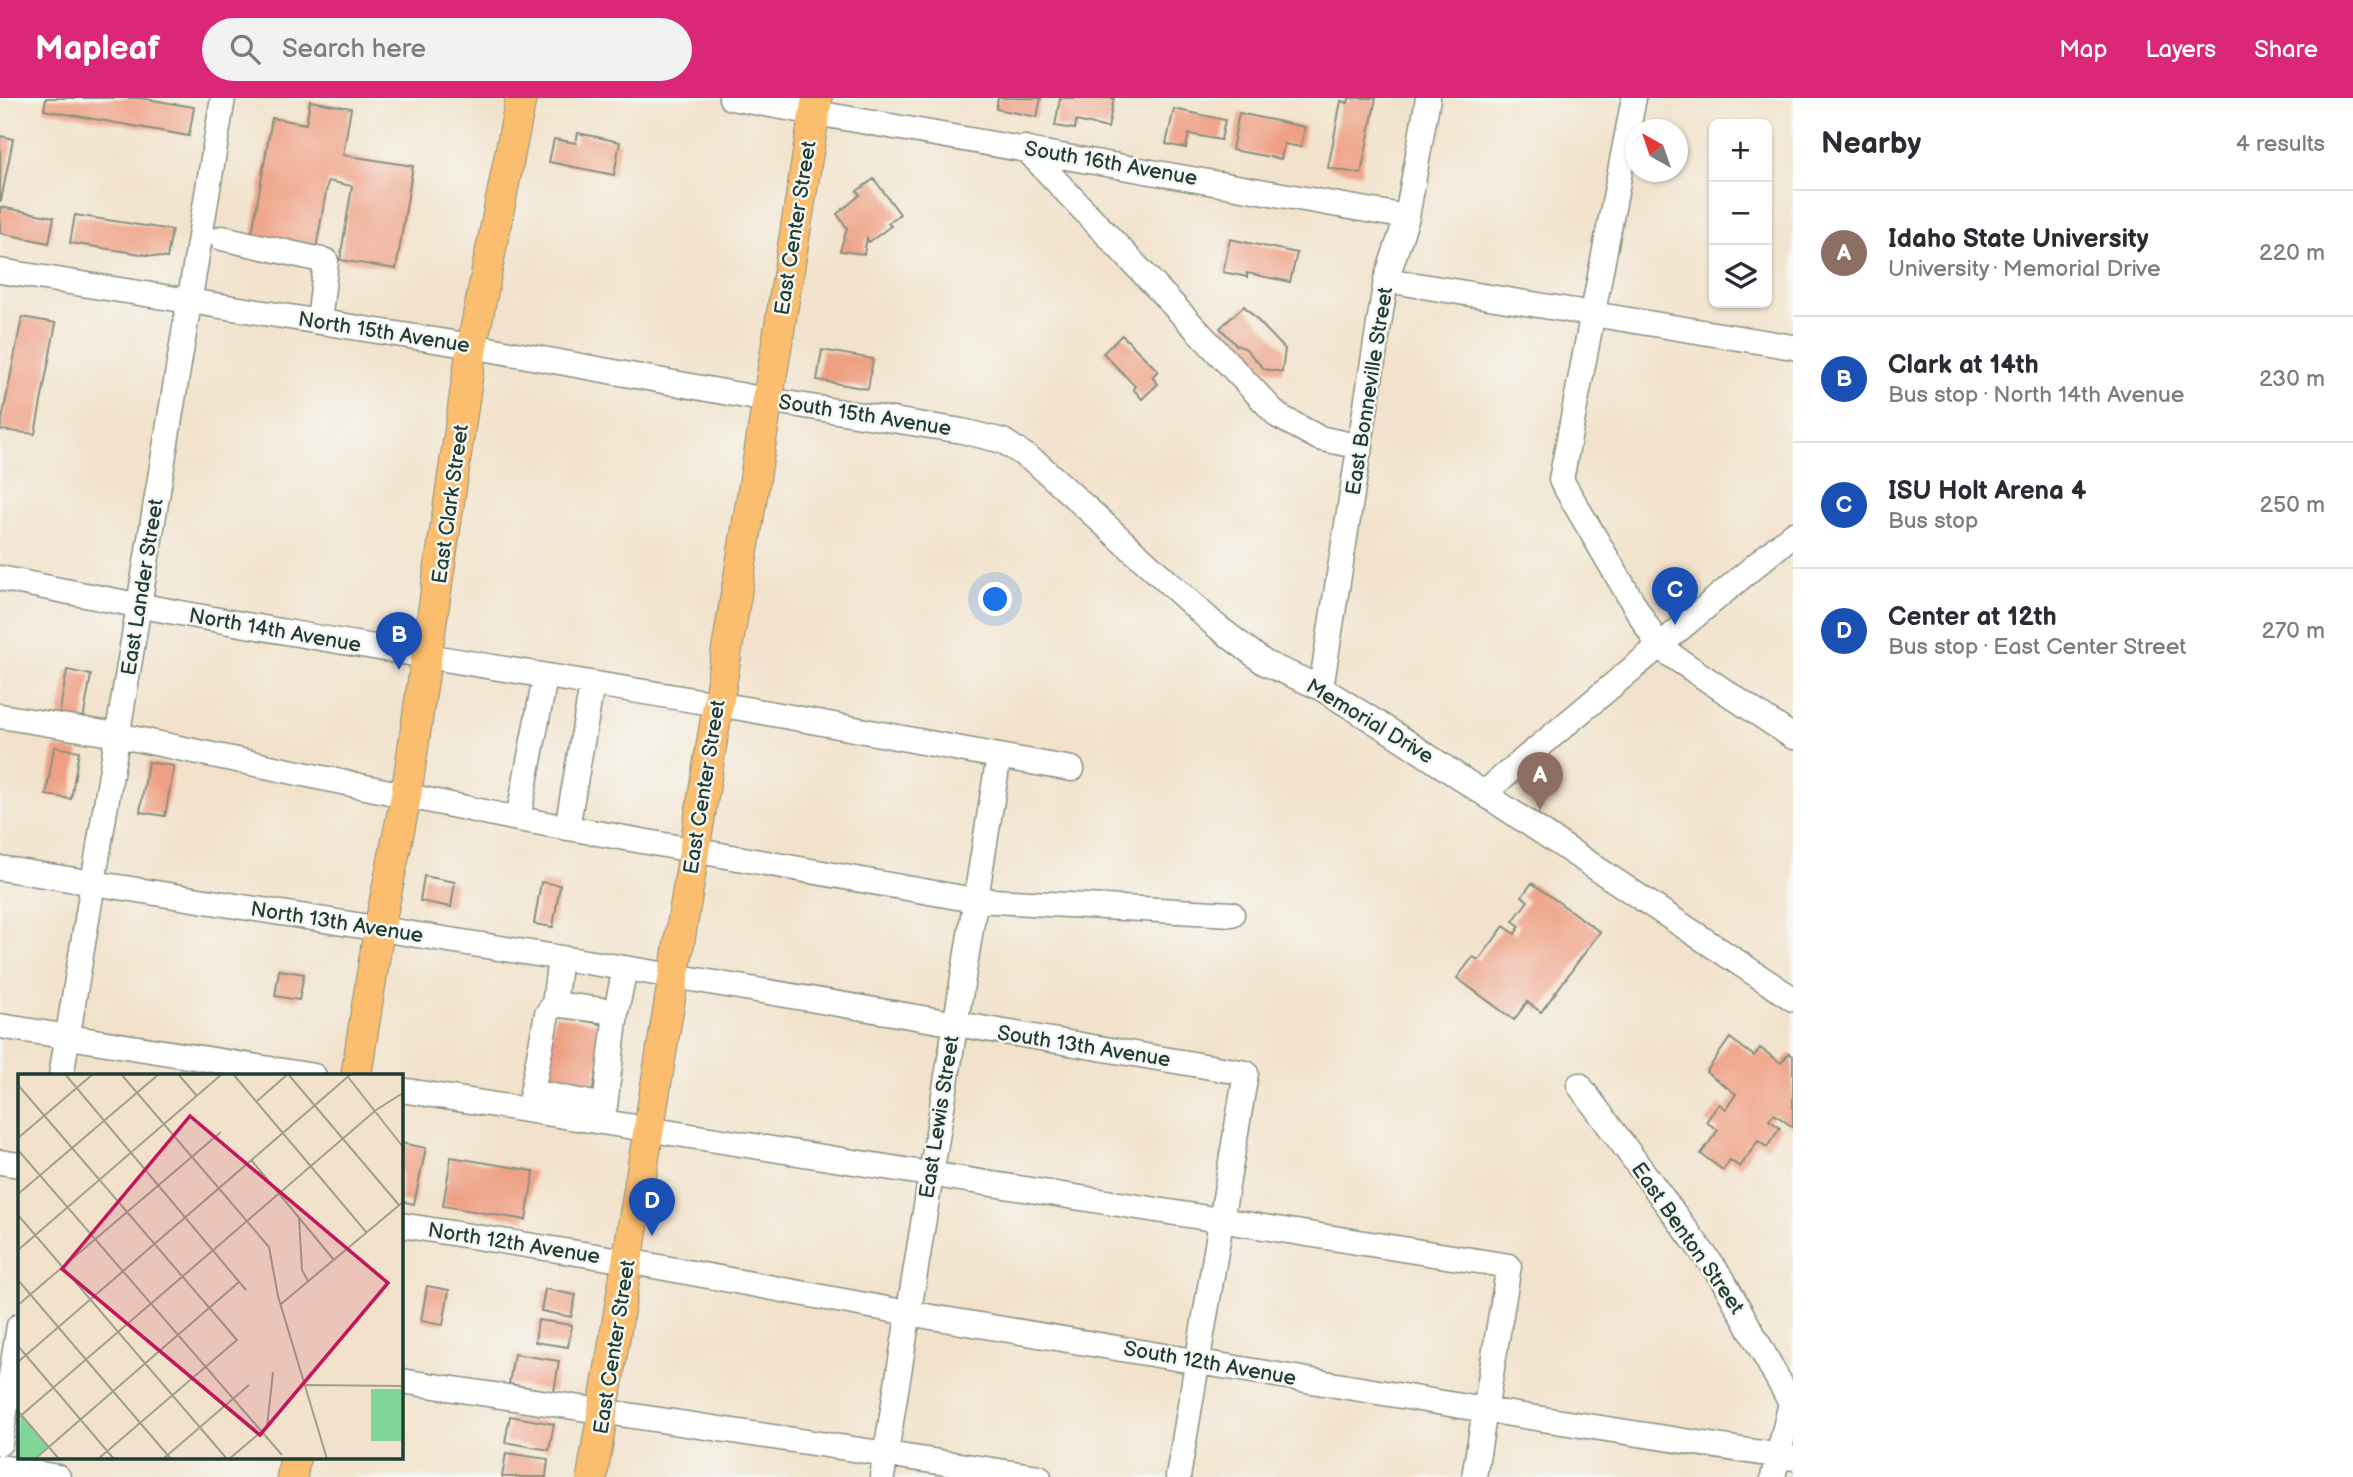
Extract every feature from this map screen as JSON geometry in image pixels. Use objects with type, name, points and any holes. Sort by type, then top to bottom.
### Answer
[{"type":"main road","name":"East Clark Street","points":[[356,1074],[379,929],[406,796],[472,346],[520,98]]},
{"type":"main road","name":"East Center Street","points":[[592,1477],[815,106]]},
{"type":"street","name":"East Lander Street","points":[[61,1074],[222,98]]},
{"type":"street","name":"South 16th Avenue","points":[[731,98],[815,106],[1025,148],[1407,217]]},
{"type":"street","name":"East Bonneville Street","points":[[1321,688],[1361,447],[1385,280],[1407,217],[1428,98]]},
{"type":"street","points":[[1634,98],[1561,480],[1659,647],[1793,737]]},
{"type":"street","points":[[1025,148],[1278,416],[1319,438],[1361,447]]},
{"type":"street","points":[[222,239],[326,261],[319,322]]},
{"type":"street","name":"North 15th Avenue","points":[[0,271],[472,346],[767,400]]},
{"type":"street","points":[[1385,280],[1793,347]]},
{"type":"street","name":"South 15th Avenue","points":[[767,400],[962,431]]},
{"type":"street","name":"Memorial Drive","points":[[962,431],[1003,441],[1038,464],[1214,625],[1265,663],[1321,688],[1485,792],[1793,999]]},
{"type":"street","points":[[1485,792],[1793,534]]},
{"type":"street","name":"North 14th Avenue","points":[[0,578],[139,607],[545,678],[716,704],[1072,769]]},
{"type":"street","points":[[518,819],[545,678]]},
{"type":"street","points":[[568,828],[592,685]]},
{"type":"street","points":[[0,716],[117,735],[518,819],[974,900],[1232,914]]},
{"type":"street","name":"East Lewis Street","points":[[883,1465],[999,756]]},
{"type":"street","name":"North 13th Avenue","points":[[0,868],[674,976]]},
{"type":"street","points":[[531,1101],[547,1014],[554,1004],[560,958]]},
{"type":"street","points":[[402,1090],[605,1106],[616,1012],[625,968]]},
{"type":"street","name":"South 13th Avenue","points":[[674,976],[1245,1073],[1221,1220]]},
{"type":"street","points":[[554,1004],[616,1012]]},
{"type":"street","points":[[0,1026],[301,1074]]},
{"type":"street","name":"East Benton Street","points":[[1579,1085],[1723,1280],[1791,1403],[1781,1463]]},
{"type":"street","points":[[531,1101],[649,1131],[1509,1266],[1474,1477]]},
{"type":"street","points":[[0,1162],[18,1165]]},
{"type":"street","points":[[1178,1477],[1221,1220]]},
{"type":"street","name":"North 12th Avenue","points":[[402,1225],[627,1261]]},
{"type":"street","name":"South 12th Avenue","points":[[627,1261],[908,1313],[1197,1360],[1781,1463]]},
{"type":"street","points":[[0,1320],[18,1324]]},
{"type":"street","points":[[0,1443],[18,1330]]},
{"type":"street","points":[[402,1381],[603,1411],[883,1465],[1039,1477]]},
{"type":"street","points":[[0,1467],[58,1477]]},
{"type":"building","points":[[46,98],[140,98],[194,107],[189,136],[44,110]]},
{"type":"building","points":[[998,98],[1041,98],[1037,117],[996,109]]},
{"type":"building","points":[[1060,98],[1114,98],[1108,128],[1076,121],[1075,129],[1055,126]]},
{"type":"building","points":[[1349,98],[1376,98],[1361,174],[1328,168],[1341,101],[1348,103]]},
{"type":"building","points":[[310,101],[351,108],[343,155],[413,166],[396,269],[340,260],[352,186],[328,181],[316,249],[251,239],[272,118],[306,124]]},
{"type":"building","points":[[1174,109],[1225,120],[1221,140],[1189,134],[1186,148],[1166,144]]},
{"type":"building","points":[[1239,113],[1305,127],[1301,147],[1284,144],[1281,159],[1232,150]]},
{"type":"building","points":[[578,133],[620,142],[614,175],[549,162],[554,139],[576,143]]},
{"type":"building","points":[[0,136],[13,139],[1,201],[0,201]]},
{"type":"building","points":[[874,179],[900,214],[888,223],[891,226],[869,242],[867,238],[864,254],[840,251],[847,228],[837,214],[860,195],[857,191]]},
{"type":"building","points":[[0,207],[54,217],[49,243],[0,233]]},
{"type":"building","points":[[75,215],[172,230],[167,258],[70,243]]},
{"type":"building","points":[[1230,239],[1297,253],[1290,282],[1247,273],[1247,277],[1223,272]]},
{"type":"building","points":[[1244,306],[1285,349],[1282,372],[1264,369],[1245,348],[1236,345],[1220,328]]},
{"type":"building","points":[[22,317],[56,323],[35,434],[0,430]]},
{"type":"building","points":[[1122,335],[1158,371],[1152,377],[1158,384],[1142,399],[1133,389],[1135,386],[1103,353]]},
{"type":"building","points":[[822,350],[873,359],[868,389],[817,380]]},
{"type":"building","points":[[67,670],[91,675],[82,725],[58,721]]},
{"type":"building","points":[[54,747],[79,751],[71,799],[46,795]]},
{"type":"building","points":[[148,762],[174,766],[165,816],[140,812]]},
{"type":"building","points":[[424,876],[455,882],[451,907],[420,901]]},
{"type":"building","points":[[541,882],[560,885],[553,927],[534,924]]},
{"type":"building","points":[[1532,883],[1600,932],[1541,1012],[1527,1002],[1514,1020],[1457,978],[1473,957],[1479,960],[1504,926],[1515,934],[1520,926],[1513,921],[1528,901],[1522,896]]},
{"type":"building","points":[[279,970],[304,974],[299,1000],[275,996]]},
{"type":"building","points":[[555,1015],[606,1025],[592,1094],[541,1085]]},
{"type":"building","points":[[1730,1038],[1754,1056],[1760,1048],[1781,1063],[1789,1053],[1793,1056],[1793,1127],[1774,1114],[1769,1120],[1780,1128],[1767,1147],[1758,1141],[1740,1167],[1730,1160],[1723,1170],[1701,1154],[1718,1130],[1706,1122],[1719,1104],[1726,1109],[1736,1094],[1706,1072]]},
{"type":"building","points":[[402,1143],[426,1148],[414,1204],[402,1201]]},
{"type":"building","points":[[451,1157],[534,1171],[526,1220],[443,1206]]},
{"type":"building","points":[[427,1286],[449,1290],[443,1325],[421,1321]]},
{"type":"building","points":[[545,1289],[576,1295],[571,1317],[541,1311]]},
{"type":"building","points":[[538,1320],[572,1325],[568,1347],[535,1342]]},
{"type":"building","points":[[514,1354],[559,1361],[554,1392],[509,1384]]},
{"type":"building","points":[[510,1416],[554,1424],[549,1450],[505,1442]]},
{"type":"building","points":[[506,1453],[548,1459],[546,1477],[502,1477]]},
{"type":"place","name":"ISU Holt Arena 4","points":[[1675,625]]},
{"type":"place","name":"Clark at 14th","points":[[399,670]]},
{"type":"place","name":"Idaho State University","points":[[1540,810]]},
{"type":"place","name":"Center at 12th","points":[[652,1236]]}]
